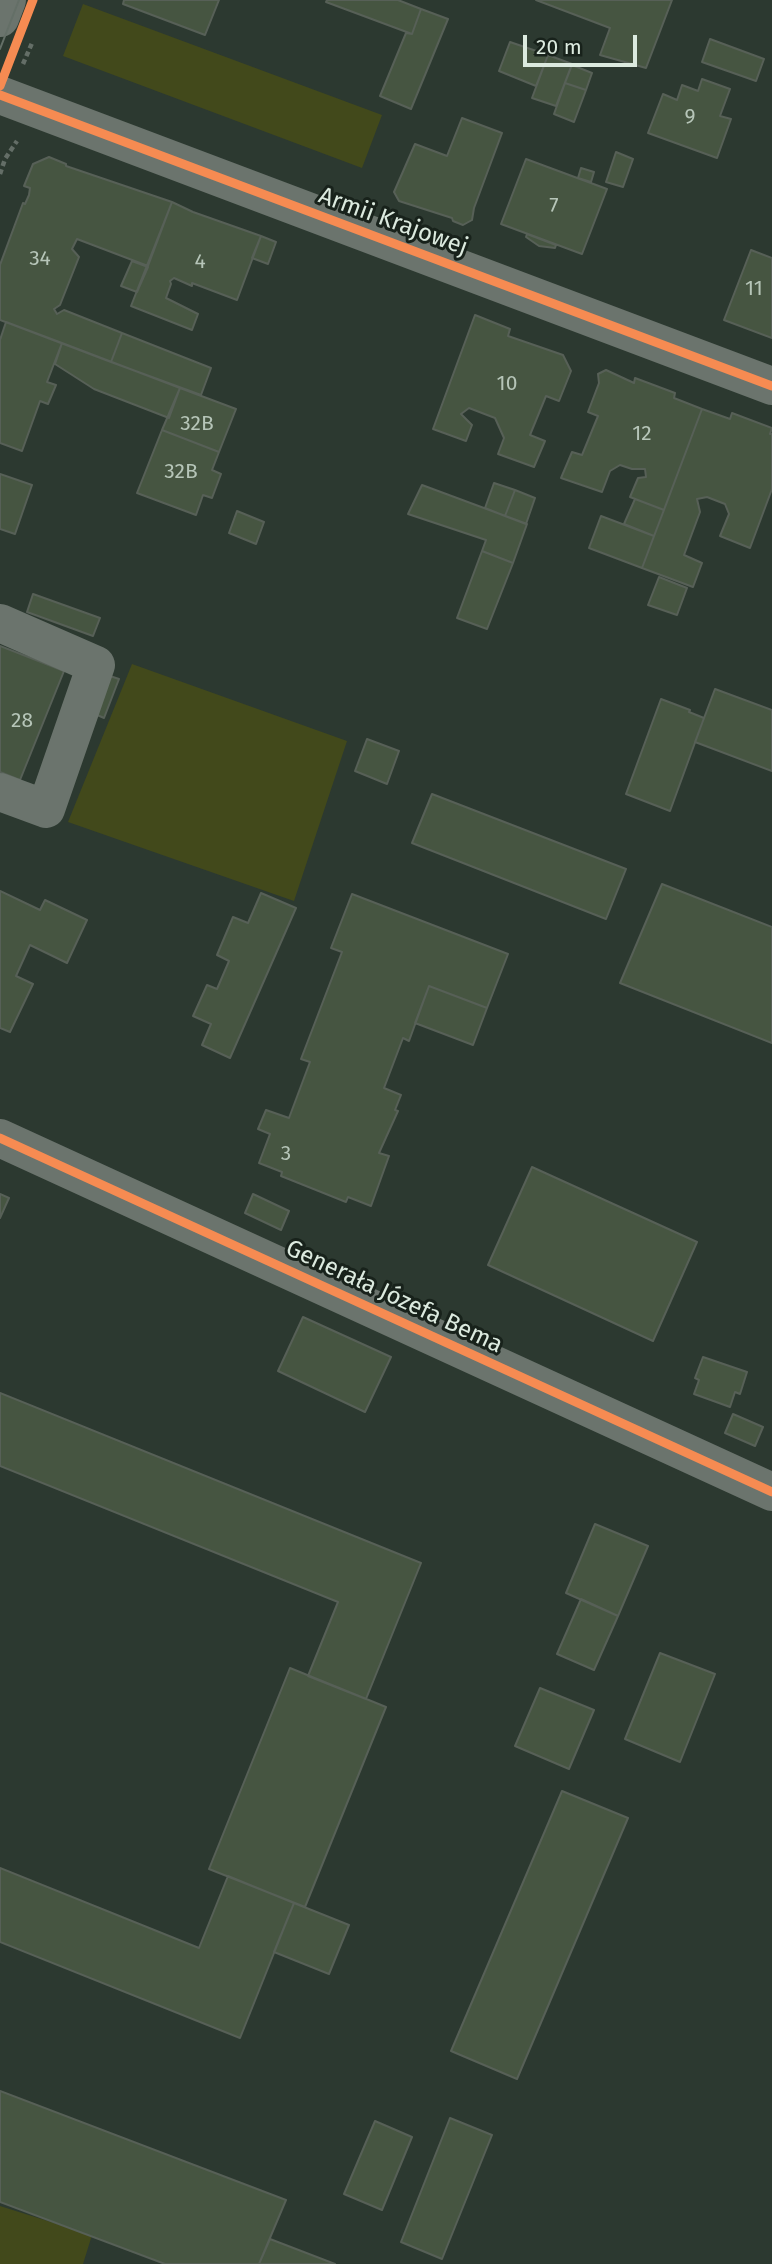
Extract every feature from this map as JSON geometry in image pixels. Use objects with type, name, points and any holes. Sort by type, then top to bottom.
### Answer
[{"type":"street","points":[[0,18],[7,0]]},
{"type":"street","name":"Armii Krajowej","points":[[0,95],[772,386]]},
{"type":"street","points":[[0,623],[96,665],[46,809],[0,792]]},
{"type":"street","name":"Generała Józefa Bema","points":[[0,1138],[772,1492]]},
{"type":"path","points":[[0,174],[5,159]]},
{"type":"green space","points":[[83,4],[382,115],[362,168],[63,56]]},
{"type":"green space","points":[[132,664],[347,741],[294,901],[68,822]]},
{"type":"green space","points":[[0,2206],[92,2235],[83,2264],[0,2264]]},
{"type":"building","points":[[124,0],[219,0],[205,35],[123,4]]},
{"type":"building","points":[[398,0],[421,9],[412,34],[326,2]]},
{"type":"building","points":[[536,0],[672,0],[646,68],[600,55],[610,28]]},
{"type":"building","points":[[421,9],[448,19],[411,109],[380,96],[406,33],[412,34]]},
{"type":"building","points":[[710,39],[764,59],[756,81],[702,62]]},
{"type":"building","points":[[510,42],[548,55],[536,86],[499,71]]},
{"type":"building","points":[[548,55],[572,64],[556,106],[532,98]]},
{"type":"building","points":[[572,65],[592,73],[586,90],[565,83]]},
{"type":"building","points":[[702,79],[730,89],[720,116],[731,119],[717,158],[648,133],[663,94],[677,100],[682,85],[698,91]]},
{"type":"building","points":[[565,83],[586,90],[574,122],[554,114]]},
{"type":"building","points":[[462,118],[502,133],[472,220],[463,225],[452,218],[399,201],[394,192],[415,144],[447,156]]},
{"type":"building","points":[[616,152],[633,159],[623,187],[606,182]]},
{"type":"building","points":[[49,157],[66,166],[172,202],[148,266],[77,239],[72,249],[79,257],[60,305],[54,309],[57,314],[64,310],[122,333],[111,362],[0,320],[0,265],[23,203],[25,204],[29,195],[30,188],[24,186],[33,164]]},
{"type":"building","points":[[526,159],[607,189],[582,254],[501,224]]},
{"type":"building","points":[[581,168],[594,172],[591,182],[578,178]]},
{"type":"building","points":[[172,202],[261,236],[237,300],[192,283],[192,286],[174,278],[170,281],[166,298],[198,314],[192,330],[131,306]]},
{"type":"building","points":[[527,234],[556,245],[555,248],[539,246],[526,237]]},
{"type":"building","points":[[261,236],[276,242],[268,264],[252,258]]},
{"type":"building","points":[[751,250],[772,258],[772,338],[724,320]]},
{"type":"building","points":[[132,261],[148,267],[137,292],[121,286]]},
{"type":"building","points":[[475,315],[510,329],[508,336],[563,355],[571,371],[559,401],[546,396],[530,435],[545,441],[534,467],[498,454],[504,438],[495,418],[469,408],[461,414],[472,425],[466,441],[433,429]]},
{"type":"building","points":[[6,322],[62,343],[47,382],[56,385],[48,404],[40,401],[22,451],[0,443],[0,340]]},
{"type":"building","points":[[122,333],[211,368],[201,395],[111,362]]},
{"type":"building","points":[[62,343],[180,388],[169,418],[94,389],[55,364]]},
{"type":"building","points":[[606,370],[634,383],[635,378],[675,393],[674,398],[702,409],[664,510],[630,497],[638,478],[646,477],[645,469],[620,465],[610,471],[602,492],[561,478],[572,452],[582,455],[598,416],[588,412],[599,383],[598,374]]},
{"type":"building","points":[[180,388],[236,409],[219,452],[162,430]]},
{"type":"building","points":[[702,409],[730,419],[732,413],[772,428],[772,489],[750,548],[720,536],[729,514],[725,504],[707,497],[697,499],[700,512],[684,555],[702,563],[693,587],[642,568]]},
{"type":"building","points":[[162,430],[219,452],[212,470],[221,474],[212,498],[203,495],[196,515],[137,493]]},
{"type":"building","points":[[0,474],[32,485],[15,534],[0,529]]},
{"type":"building","points":[[494,483],[515,490],[505,516],[485,508]]},
{"type":"building","points":[[422,485],[527,524],[513,563],[482,551],[486,540],[408,514]]},
{"type":"building","points":[[515,490],[535,498],[526,524],[505,516]]},
{"type":"building","points":[[635,499],[664,510],[654,536],[624,524]]},
{"type":"building","points":[[237,511],[264,522],[256,544],[229,533]]},
{"type":"building","points":[[601,516],[654,536],[642,568],[589,548]]},
{"type":"building","points":[[482,551],[513,563],[487,629],[457,618]]},
{"type":"building","points":[[659,577],[687,588],[677,615],[648,605]]},
{"type":"building","points":[[33,594],[100,618],[93,636],[27,612]]},
{"type":"building","points":[[0,646],[64,671],[20,780],[0,772]]},
{"type":"building","points":[[101,673],[119,679],[104,718],[86,710]]},
{"type":"building","points":[[715,689],[772,710],[772,771],[695,742]]},
{"type":"building","points":[[661,699],[704,718],[670,811],[626,794]]},
{"type":"building","points":[[367,739],[399,751],[387,784],[355,771]]},
{"type":"building","points":[[432,794],[626,869],[606,919],[412,843]]},
{"type":"building","points":[[662,884],[772,927],[772,1043],[620,983]]},
{"type":"building","points":[[0,891],[40,910],[45,900],[87,920],[67,963],[30,945],[16,976],[33,984],[10,1032],[0,1028]]},
{"type":"building","points":[[261,893],[296,908],[230,1058],[202,1045],[211,1024],[193,1016],[207,985],[217,989],[229,961],[217,955],[233,917],[248,923]]},
{"type":"building","points":[[352,894],[508,954],[487,1008],[429,986],[409,1041],[403,1038],[384,1088],[401,1095],[395,1110],[398,1111],[379,1153],[389,1156],[371,1206],[348,1197],[346,1202],[281,1176],[282,1172],[259,1163],[270,1134],[258,1129],[266,1110],[289,1118],[310,1062],[301,1059],[342,952],[331,948]]},
{"type":"building","points":[[429,986],[487,1008],[473,1045],[415,1023]]},
{"type":"building","points":[[532,1167],[697,1242],[653,1341],[488,1265]]},
{"type":"building","points":[[0,1194],[9,1198],[0,1218]]},
{"type":"building","points":[[253,1194],[289,1211],[281,1230],[245,1213]]},
{"type":"building","points":[[303,1317],[391,1357],[365,1412],[278,1371]]},
{"type":"building","points":[[703,1357],[747,1372],[740,1394],[735,1392],[730,1407],[694,1394],[699,1380],[695,1378]]},
{"type":"building","points":[[0,1393],[421,1563],[366,1699],[308,1676],[338,1602],[0,1466]]},
{"type":"building","points":[[733,1414],[763,1427],[755,1446],[725,1433]]},
{"type":"building","points":[[595,1524],[648,1546],[618,1616],[566,1593]]},
{"type":"building","points":[[581,1599],[618,1616],[594,1670],[557,1654]]},
{"type":"building","points":[[660,1653],[715,1674],[680,1762],[625,1739]]},
{"type":"building","points":[[290,1668],[386,1707],[305,1907],[209,1869]]},
{"type":"building","points":[[540,1688],[594,1710],[569,1769],[515,1746]]},
{"type":"building","points":[[562,1791],[628,1818],[517,2079],[451,2051]]},
{"type":"building","points":[[0,1868],[199,1948],[228,1876],[294,1903],[240,2038],[0,1942]]},
{"type":"building","points":[[294,1903],[349,1925],[329,1974],[274,1952]]},
{"type":"building","points":[[0,2091],[286,2200],[259,2264],[165,2264],[0,2202]]},
{"type":"building","points":[[450,2118],[492,2135],[442,2259],[401,2242]]},
{"type":"building","points":[[375,2121],[412,2137],[382,2210],[344,2194]]},
{"type":"building","points":[[270,2239],[335,2264],[259,2264]]},
{"type":"tram line","points":[[0,49],[19,0]]},
{"type":"cycle path","points":[[0,86],[33,0]]},
{"type":"cycle path","points":[[0,95],[772,386]]},
{"type":"cycle path","points":[[0,1138],[772,1492]]}]
